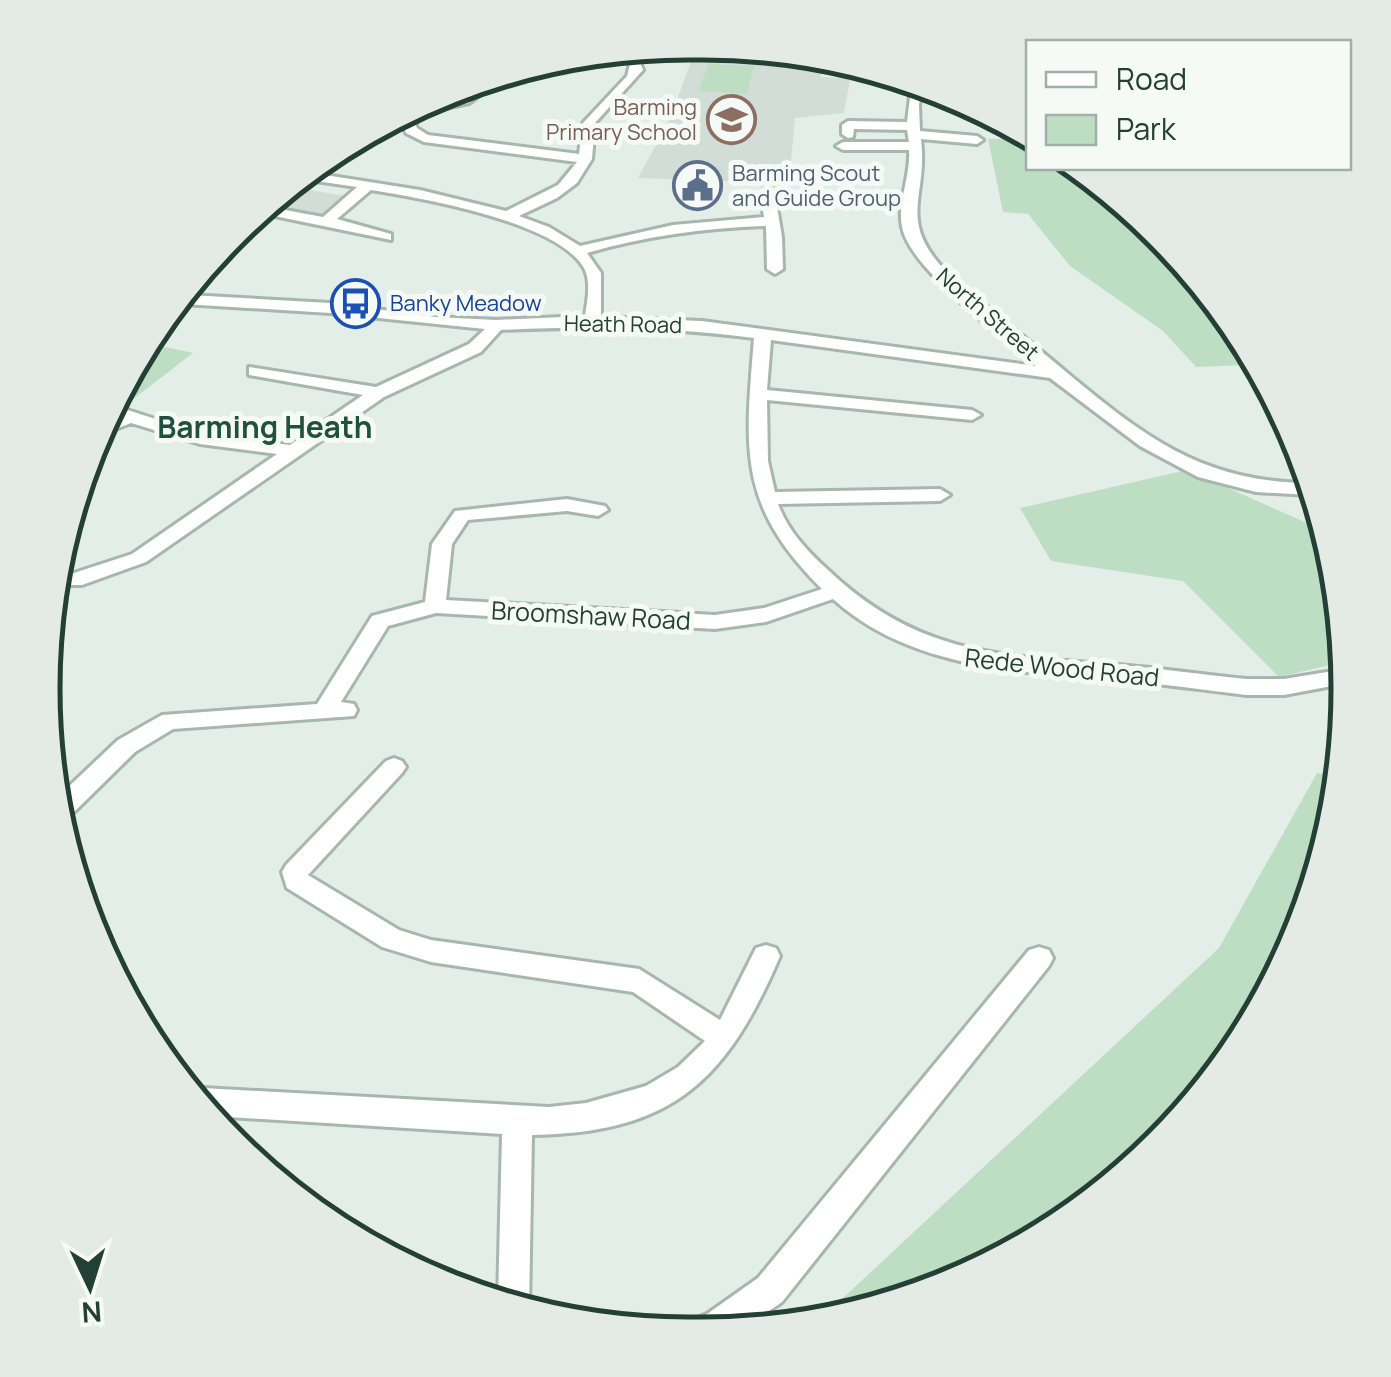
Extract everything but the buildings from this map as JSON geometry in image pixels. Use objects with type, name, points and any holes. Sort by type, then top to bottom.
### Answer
[{"type":"street","points":[[508,216],[551,195],[576,176],[585,159],[583,140],[590,122],[631,83],[637,70],[634,62]]},
{"type":"street","name":"North Street","points":[[912,96],[916,168],[907,222],[924,256],[952,287],[1138,437],[1205,473],[1241,486],[1299,489]]},
{"type":"street","points":[[914,135],[846,140],[848,124],[977,140]]},
{"type":"street","points":[[410,125],[424,138],[516,154],[585,159]]},
{"type":"street","points":[[322,178],[368,184],[508,216],[578,251],[591,267],[595,285],[593,321]]},
{"type":"street","points":[[325,222],[368,184]]},
{"type":"street","points":[[767,193],[776,237],[775,269]]},
{"type":"street","points":[[278,213],[365,229],[386,237]]},
{"type":"street","points":[[578,251],[669,227],[770,221]]},
{"type":"street","name":"Heath Road","points":[[194,300],[496,324],[593,321],[702,326],[1058,374]]},
{"type":"street","points":[[70,580],[139,558],[378,392],[475,348],[486,340],[496,324]]},
{"type":"street","name":"Rede Wood Road","points":[[763,334],[758,441],[766,498],[791,544],[834,592],[902,634],[948,654],[1000,665],[1246,687],[1284,687],[1331,679]]},
{"type":"street","points":[[255,371],[378,392]]},
{"type":"street","points":[[759,394],[972,415]]},
{"type":"street","points":[[123,415],[200,439],[292,451]]},
{"type":"street","points":[[766,498],[940,495]]},
{"type":"street","points":[[436,606],[437,567],[446,533],[462,516],[567,505],[598,510]]},
{"type":"street","name":"Broomshaw Road","points":[[70,800],[111,758],[147,730],[170,721],[335,710],[361,650],[380,621],[436,606],[714,622],[766,615],[834,592]]},
{"type":"street","points":[[394,767],[295,872],[296,881],[391,938],[431,950],[639,982],[722,1038]]},
{"type":"street","points":[[216,1103],[516,1121],[564,1120],[610,1112],[651,1098],[691,1074],[739,1020],[766,956]]},
{"type":"street","points":[[733,1316],[770,1290],[1039,958]]},
{"type":"street","points":[[514,1292],[516,1121]]},
{"type":"shaded area","name":"Barming Primary School","points":[[692,60],[785,65],[822,72],[821,77],[861,80],[850,80],[844,113],[795,118],[788,193],[764,192],[759,183],[751,182],[638,178],[669,121]]},
{"type":"shaded area","points":[[307,190],[346,196],[320,218],[280,211]]},
{"type":"green space","points":[[708,64],[754,66],[747,94],[699,91]]},
{"type":"green space","points":[[988,139],[1007,139],[1017,144],[1026,150],[1026,170],[1058,170],[1117,216],[1175,274],[1242,365],[1196,367],[1163,331],[1070,266],[1028,214],[1003,212]]},
{"type":"green space","points":[[161,346],[193,353],[130,402]]},
{"type":"green space","points":[[1187,470],[1309,524],[1326,606],[1330,665],[1279,677],[1183,581],[1051,561],[1020,508]]},
{"type":"green space","points":[[1317,773],[1325,774],[1310,851],[1283,929],[1247,1003],[1175,1103],[1117,1161],[1017,1233],[905,1284],[834,1303],[844,1297],[1219,948]]},
{"type":"place","name":"Barming Primary School","points":[[732,120]]},
{"type":"place","name":"Barming Scout and Guide Group","points":[[697,186]]},
{"type":"place","name":"Banky Meadow","points":[[355,303]]},
{"type":"district","name":"Barming Heath","points":[[265,426]]}]
